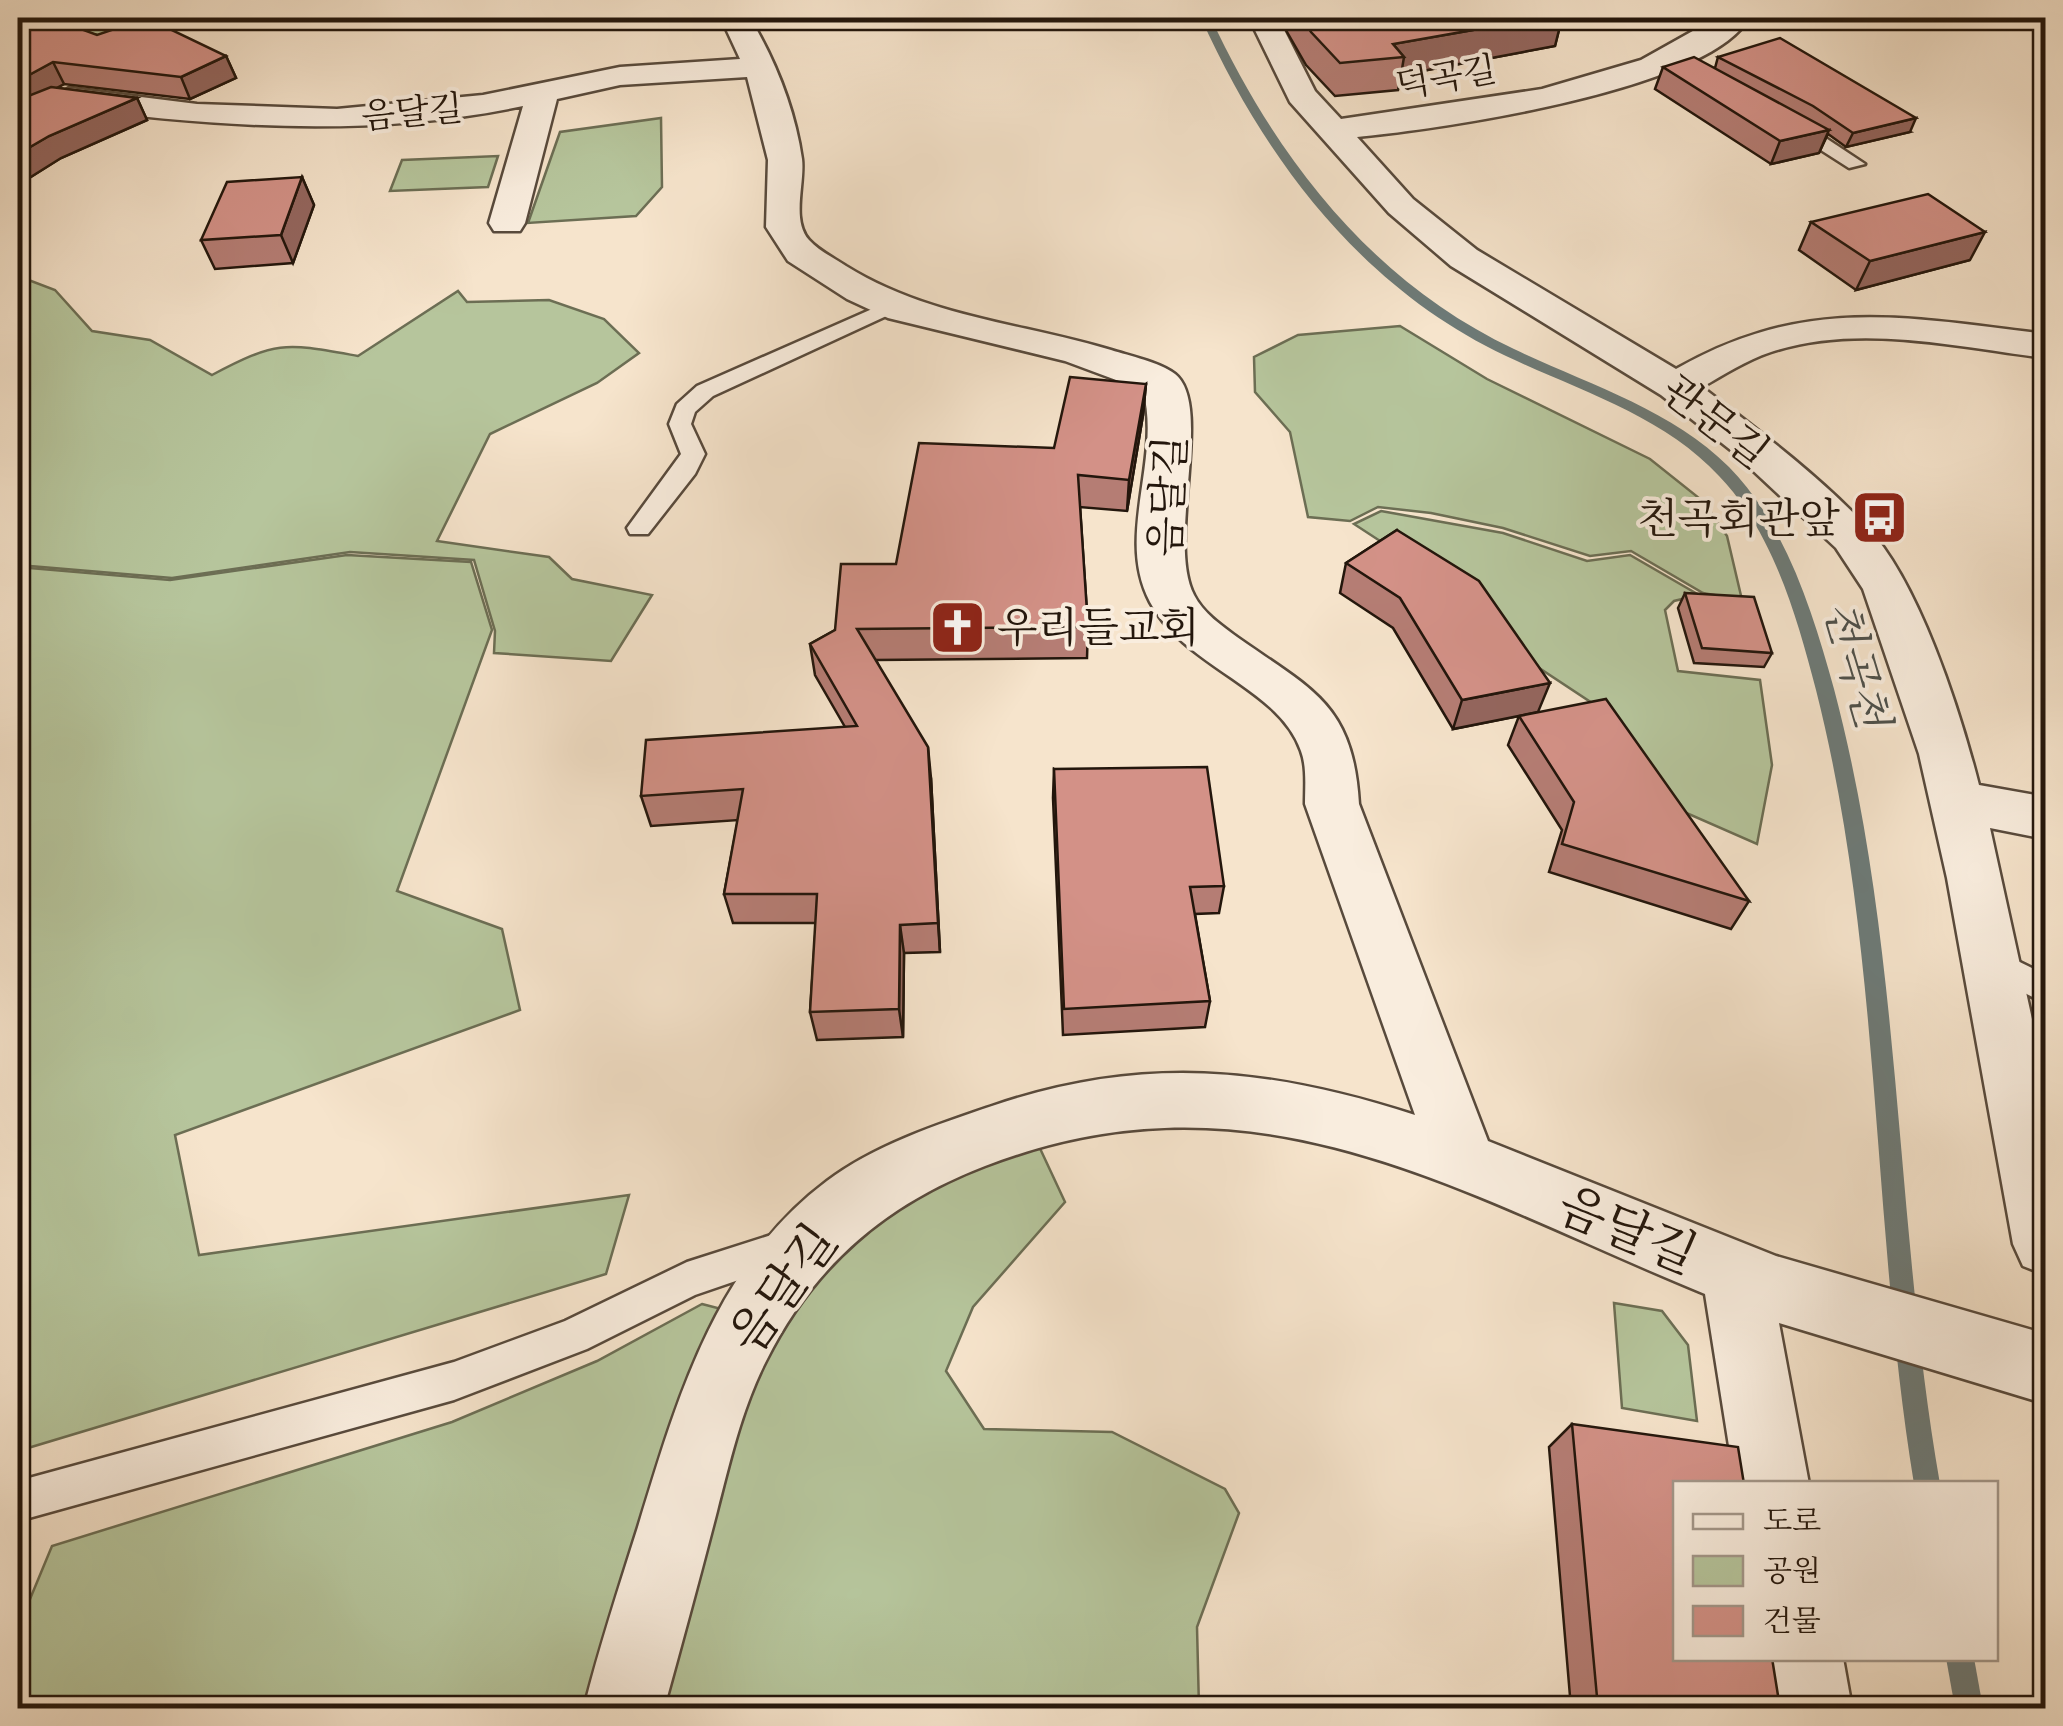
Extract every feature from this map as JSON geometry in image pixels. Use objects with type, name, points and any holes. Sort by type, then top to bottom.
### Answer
[{"type":"street","name":"음달길","points":[[736,18],[749,40],[781,139],[786,164],[784,228],[789,241],[840,281],[888,308],[1118,364],[1161,383],[1172,406],[1162,500],[1161,574],[1174,602],[1194,629],[1296,703],[1317,726],[1328,753],[1332,804],[1463,1160]]},
{"type":"street","name":"관문길","points":[[1264,18],[1301,95],[1401,206],[1464,258],[1675,386],[1809,495],[1852,538],[1886,588],[1912,652],[1956,802],[2046,1244]]},
{"type":"street","name":"덕곡길","points":[[1331,130],[1464,116],[1678,63],[1735,18]]},
{"type":"street","name":"음달길","points":[[56,99],[197,114],[337,119],[484,106],[620,76],[756,67]]},
{"type":"street","points":[[507,223],[543,92]]},
{"type":"street","points":[[1675,386],[1754,344],[1801,334],[1905,332],[2046,346]]},
{"type":"street","points":[[1956,802],[2046,818]]},
{"type":"street","name":"음달길","points":[[624,1708],[714,1390],[756,1310],[807,1240],[848,1200],[900,1168],[1029,1122],[1125,1100],[1217,1098],[1324,1116],[1463,1160],[1765,1285],[2026,1364]]},
{"type":"street","points":[[1765,1285],[1772,1481]]},
{"type":"street","points":[[1804,1661],[1812,1708]]},
{"type":"lane","points":[[1767,109],[1856,164]]},
{"type":"lane","points":[[639,528],[687,469],[693,454],[680,424],[685,408],[705,391],[888,308]]},
{"type":"lane","points":[[1991,961],[2046,991]]},
{"type":"lane","points":[[18,1501],[454,1381],[574,1336],[687,1280],[807,1240]]},
{"type":"green space","points":[[50,18],[209,18],[206,27],[108,36],[70,46],[73,25]]},
{"type":"green space","points":[[661,118],[662,187],[636,216],[528,223],[560,132]]},
{"type":"green space","points":[[498,156],[488,187],[390,191],[402,160]]},
{"type":"green space","points":[[18,276],[55,290],[92,331],[150,340],[212,375],[252,355],[282,348],[358,356],[458,291],[467,302],[549,300],[604,319],[639,353],[597,383],[490,434],[437,541],[549,557],[572,579],[652,595],[611,661],[494,653],[495,631],[474,560],[350,552],[172,578],[18,565]]},
{"type":"green space","points":[[1400,326],[1487,379],[1650,459],[1704,502],[1727,536],[1742,600],[1703,593],[1631,551],[1590,556],[1503,528],[1378,507],[1350,521],[1308,517],[1290,432],[1255,392],[1254,357],[1298,335]]},
{"type":"green space","points":[[1381,511],[1503,533],[1587,561],[1630,555],[1699,595],[1674,601],[1665,610],[1678,671],[1760,680],[1772,765],[1757,844],[1659,801],[1598,707],[1477,627],[1455,590],[1354,524]]},
{"type":"green space","points":[[347,555],[471,562],[492,630],[397,891],[502,929],[520,1010],[175,1135],[199,1255],[629,1195],[606,1274],[18,1451],[18,567],[170,580]]},
{"type":"green space","points":[[1037,1142],[1065,1202],[973,1307],[946,1371],[984,1429],[1112,1432],[1225,1489],[1239,1513],[1197,1627],[1199,1708],[649,1708],[735,1394],[864,1213]]},
{"type":"green space","points":[[1614,1303],[1662,1311],[1688,1345],[1697,1421],[1622,1408]]},
{"type":"green space","points":[[702,1304],[733,1312],[689,1395],[596,1708],[18,1708],[18,1628],[52,1546],[452,1422],[597,1361]]},
{"type":"building","points":[[18,18],[51,18],[97,35],[147,18],[226,56],[181,77],[53,62],[18,81]]},
{"type":"building","points":[[1302,18],[1541,18],[1393,44],[1404,57],[1340,63]]},
{"type":"building","points":[[1780,38],[1916,118],[1853,133],[1813,106],[1718,57]]},
{"type":"building","points":[[1694,57],[1829,130],[1780,141],[1663,67]]},
{"type":"building","points":[[51,87],[137,98],[49,136],[18,154],[18,100]]},
{"type":"building","points":[[302,177],[281,235],[201,240],[227,182]]},
{"type":"building","points":[[1928,194],[1985,232],[1870,261],[1811,222]]},
{"type":"building","points":[[1070,377],[1146,384],[1129,480],[1078,475],[1088,627],[857,629],[928,747],[938,923],[900,925],[899,1009],[810,1012],[817,894],[724,894],[743,789],[641,796],[646,740],[857,726],[810,644],[835,630],[841,564],[896,564],[919,443],[1054,448]]},
{"type":"building","points":[[1397,530],[1479,581],[1550,683],[1462,700],[1400,598],[1346,563]]},
{"type":"building","points":[[1685,593],[1754,597],[1772,653],[1702,648]]},
{"type":"building","points":[[1606,699],[1749,901],[1562,844],[1574,802],[1519,716]]},
{"type":"building","points":[[1207,767],[1224,886],[1190,887],[1210,1001],[1064,1009],[1054,769]]},
{"type":"building","points":[[1572,1424],[1738,1447],[1744,1481],[1673,1481],[1673,1661],[1772,1661],[1780,1708],[1598,1708]]},
{"type":"waterway","name":"천곡천","points":[[1206,18],[1254,113],[1317,202],[1354,242],[1437,312],[1482,339],[1679,434],[1728,475],[1779,556],[1821,675],[1861,861],[1927,1481]]},
{"type":"waterway","name":"천곡천","points":[[1961,1661],[1969,1708]]},
{"type":"place","name":"천곡회관앞","points":[[1879,518]]},
{"type":"place","name":"우리들교회","points":[[958,627]]}]
